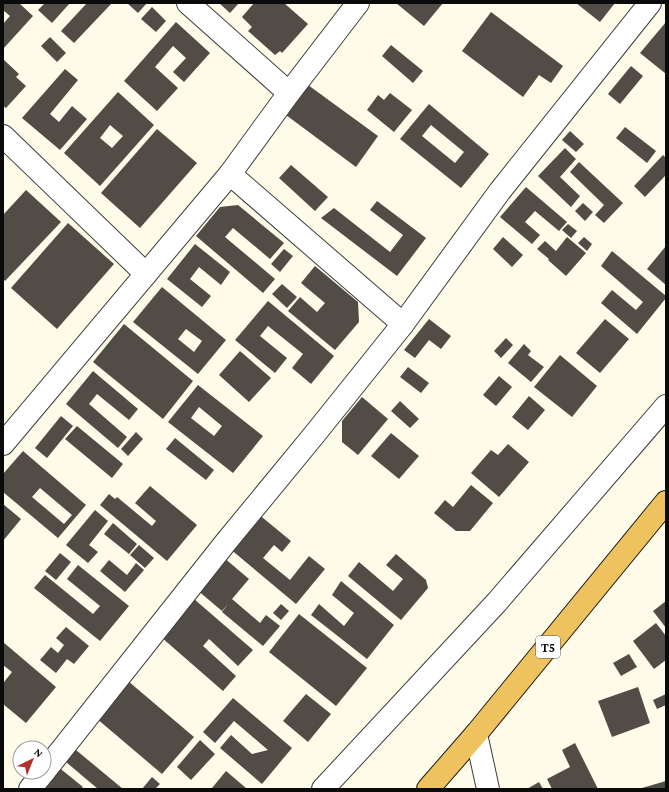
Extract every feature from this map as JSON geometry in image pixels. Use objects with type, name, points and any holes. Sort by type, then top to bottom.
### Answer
[{"type":"highway","name":"T5","points":[[428,789],[476,734],[666,502]]},
{"type":"street","points":[[188,3],[289,92]]},
{"type":"street","points":[[3,444],[230,174],[289,92],[358,3]]},
{"type":"street","points":[[52,762],[226,542],[403,324],[500,191],[650,3]]},
{"type":"street","points":[[3,136],[146,274]]},
{"type":"street","points":[[230,174],[403,324]]},
{"type":"street","points":[[323,789],[497,602],[666,406]]},
{"type":"street","points":[[476,734],[488,789]]},
{"type":"street","points":[[30,789],[37,780]]},
{"type":"building","points":[[3,3],[19,3],[33,16],[3,49],[3,24],[10,16],[3,10]]},
{"type":"building","points":[[45,3],[70,3],[52,23],[38,10]]},
{"type":"building","points":[[87,3],[112,3],[74,43],[61,31]]},
{"type":"building","points":[[127,3],[147,3],[138,13]]},
{"type":"building","points":[[219,3],[239,3],[230,13]]},
{"type":"building","points":[[254,3],[284,3],[308,24],[282,53],[280,51],[275,55],[248,31],[252,27],[242,17]]},
{"type":"building","points":[[396,3],[443,3],[424,26]]},
{"type":"building","points":[[576,3],[615,3],[600,22]]},
{"type":"building","points":[[152,7],[166,21],[156,32],[141,19]]},
{"type":"building","points":[[491,12],[563,66],[551,83],[539,75],[523,97],[462,51]]},
{"type":"building","points":[[176,22],[210,53],[184,82],[173,72],[186,58],[173,46],[155,67],[178,88],[157,111],[124,81]]},
{"type":"building","points":[[666,22],[666,74],[640,53]]},
{"type":"building","points":[[50,37],[66,53],[57,62],[41,46]]},
{"type":"building","points":[[391,45],[423,71],[413,83],[382,56]]},
{"type":"building","points":[[3,59],[19,74],[16,77],[26,86],[6,108],[3,106]]},
{"type":"building","points":[[631,66],[643,76],[620,104],[608,94]]},
{"type":"building","points":[[65,69],[78,80],[50,114],[59,122],[72,106],[87,119],[60,150],[22,118]]},
{"type":"building","points":[[308,85],[378,136],[356,167],[286,115]]},
{"type":"building","points":[[118,92],[154,125],[100,186],[64,153]],"holes":[[[110,125],[123,136],[112,148],[100,138]]]},
{"type":"building","points":[[390,93],[412,110],[394,132],[367,110],[378,95],[384,100]]},
{"type":"building","points":[[429,104],[489,154],[461,188],[400,139]],"holes":[[[431,125],[464,152],[455,163],[422,136]]]},
{"type":"building","points":[[625,127],[656,151],[647,163],[616,138]]},
{"type":"building","points":[[157,129],[197,163],[140,228],[101,193]]},
{"type":"building","points":[[570,131],[584,144],[576,152],[562,140]]},
{"type":"building","points":[[565,148],[576,159],[560,177],[580,196],[571,207],[538,176]]},
{"type":"building","points":[[663,155],[666,158],[666,175],[645,197],[634,186]]},
{"type":"building","points":[[579,162],[623,203],[604,223],[595,215],[604,205],[570,172]]},
{"type":"building","points":[[291,165],[328,197],[315,211],[279,178]]},
{"type":"building","points":[[526,187],[567,222],[559,231],[535,211],[525,222],[540,235],[532,244],[500,217]]},
{"type":"building","points":[[26,190],[61,222],[5,281],[3,279],[3,215]]},
{"type":"building","points":[[377,201],[426,238],[397,276],[321,218],[334,208],[390,252],[403,235],[370,210]]},
{"type":"building","points":[[583,203],[593,212],[585,221],[575,211]]},
{"type":"building","points":[[238,205],[284,243],[270,259],[233,228],[225,237],[275,279],[263,293],[196,236],[220,207]]},
{"type":"building","points":[[68,223],[114,264],[57,329],[11,288]]},
{"type":"building","points":[[568,224],[577,231],[571,238],[562,230]]},
{"type":"building","points":[[503,237],[523,255],[512,267],[493,249]]},
{"type":"building","points":[[567,237],[586,253],[566,276],[537,249],[545,241],[556,251]]},
{"type":"building","points":[[584,237],[592,244],[587,251],[578,243]]},
{"type":"building","points":[[195,244],[230,272],[221,285],[199,267],[190,279],[211,296],[202,307],[167,279]]},
{"type":"building","points":[[666,246],[666,285],[647,269]]},
{"type":"building","points":[[284,249],[293,256],[280,272],[271,264]]},
{"type":"building","points":[[612,251],[666,296],[666,298],[637,334],[601,303],[612,290],[636,310],[643,302],[601,266]]},
{"type":"building","points":[[315,266],[358,302],[359,322],[335,350],[288,311],[300,297],[317,312],[325,303],[301,283]]},
{"type":"building","points":[[282,284],[297,297],[287,308],[272,294]]},
{"type":"building","points":[[162,287],[226,340],[198,374],[133,322]],"holes":[[[186,329],[202,341],[194,352],[178,339]]]},
{"type":"building","points":[[268,301],[334,356],[311,384],[292,368],[303,354],[268,326],[260,336],[287,358],[275,373],[235,340]]},
{"type":"building","points":[[429,319],[451,336],[441,349],[429,340],[415,358],[404,350]]},
{"type":"building","points":[[605,319],[629,339],[600,373],[576,353]]},
{"type":"building","points":[[124,324],[193,381],[163,419],[93,362]]},
{"type":"building","points":[[506,338],[513,345],[501,358],[494,351]]},
{"type":"building","points":[[524,344],[531,351],[528,355],[544,367],[531,382],[508,363]]},
{"type":"building","points":[[240,351],[271,378],[249,402],[219,375]]},
{"type":"building","points":[[560,355],[597,386],[572,417],[534,387]]},
{"type":"building","points":[[408,367],[429,383],[421,393],[400,377]]},
{"type":"building","points":[[93,371],[138,409],[129,420],[97,394],[89,404],[127,437],[118,448],[66,404]]},
{"type":"building","points":[[499,376],[512,387],[496,406],[483,395]]},
{"type":"building","points":[[198,385],[263,436],[233,473],[168,422]],"holes":[[[199,407],[222,426],[214,436],[191,418]]]},
{"type":"building","points":[[529,396],[545,410],[528,430],[512,417]]},
{"type":"building","points":[[362,397],[388,419],[358,455],[342,442],[342,421]]},
{"type":"building","points":[[400,401],[419,419],[410,428],[391,411]]},
{"type":"building","points":[[61,416],[73,426],[47,458],[35,448]]},
{"type":"building","points":[[77,426],[123,464],[112,478],[65,439]]},
{"type":"building","points":[[136,432],[143,439],[128,456],[121,449]]},
{"type":"building","points":[[391,433],[419,456],[399,479],[371,456]]},
{"type":"building","points":[[175,438],[214,470],[206,480],[166,449]]},
{"type":"building","points":[[508,444],[529,462],[499,497],[471,473],[491,450],[498,455]]},
{"type":"building","points":[[23,451],[86,505],[58,538],[3,492],[3,474]],"holes":[[[40,488],[72,515],[64,524],[32,497]]]},
{"type":"building","points":[[471,485],[493,503],[470,531],[456,531],[434,513],[445,500],[453,507]]},
{"type":"building","points":[[150,486],[197,525],[167,561],[100,505],[109,494],[115,499],[117,497],[152,526],[156,521],[135,503]]},
{"type":"building","points":[[3,504],[21,519],[3,541]]},
{"type":"building","points":[[95,510],[108,521],[89,545],[98,552],[88,563],[66,545]]},
{"type":"building","points":[[257,513],[291,541],[282,552],[274,545],[263,558],[290,580],[309,556],[325,569],[296,604],[229,548]]},
{"type":"building","points":[[113,523],[137,544],[129,554],[104,534]]},
{"type":"building","points":[[139,545],[154,558],[145,568],[130,555]]},
{"type":"building","points":[[60,553],[71,562],[56,580],[45,571]]},
{"type":"building","points":[[396,554],[426,580],[428,588],[401,620],[348,576],[359,562],[393,591],[403,579],[386,565]]},
{"type":"building","points":[[223,557],[249,579],[232,599],[260,623],[266,615],[280,626],[263,646],[222,612],[228,604],[222,611],[196,589]]},
{"type":"building","points":[[109,560],[127,575],[136,563],[144,570],[125,592],[100,571]]},
{"type":"building","points":[[78,565],[129,606],[100,641],[34,588],[45,575],[93,614],[100,606],[67,579]]},
{"type":"building","points":[[341,581],[394,625],[367,659],[311,615],[319,604],[344,626],[354,613],[332,595]]},
{"type":"building","points":[[194,599],[253,650],[238,666],[209,639],[203,646],[236,676],[223,691],[161,637]]},
{"type":"building","points":[[666,601],[666,628],[653,611]]},
{"type":"building","points":[[281,604],[289,611],[281,620],[273,613]]},
{"type":"building","points":[[299,614],[367,668],[336,706],[269,652]]},
{"type":"building","points":[[656,623],[666,636],[666,660],[654,669],[633,641]]},
{"type":"building","points":[[66,627],[89,646],[74,664],[67,659],[56,673],[40,660],[51,647],[58,653],[64,645],[56,638]]},
{"type":"building","points":[[3,642],[56,687],[26,723],[3,704],[3,681],[4,682],[12,672],[3,665]]},
{"type":"building","points":[[629,654],[637,667],[621,676],[613,663]]},
{"type":"building","points":[[128,681],[194,737],[162,774],[96,718]]},
{"type":"building","points":[[638,687],[650,723],[612,737],[598,701]]},
{"type":"building","points":[[306,694],[331,714],[308,742],[283,721]]},
{"type":"building","points":[[666,694],[666,705],[657,709],[653,700]]},
{"type":"building","points":[[233,698],[292,748],[262,784],[220,748],[231,735],[252,754],[268,750],[234,721],[215,743],[203,732]]},
{"type":"building","points":[[200,740],[215,754],[191,780],[177,767]]},
{"type":"building","points":[[575,743],[598,789],[552,789],[547,779],[570,767],[562,750]]},
{"type":"building","points":[[76,750],[123,789],[98,789],[66,762]]},
{"type":"building","points":[[57,766],[83,787],[81,789],[39,789],[46,780],[52,780],[52,772]]},
{"type":"building","points":[[226,771],[246,788],[213,789],[212,788]]},
{"type":"building","points":[[152,777],[160,784],[155,789],[142,789]]},
{"type":"building","points":[[666,781],[666,789],[642,789],[642,788]]},
{"type":"building","points":[[539,782],[543,789],[527,789]]}]
